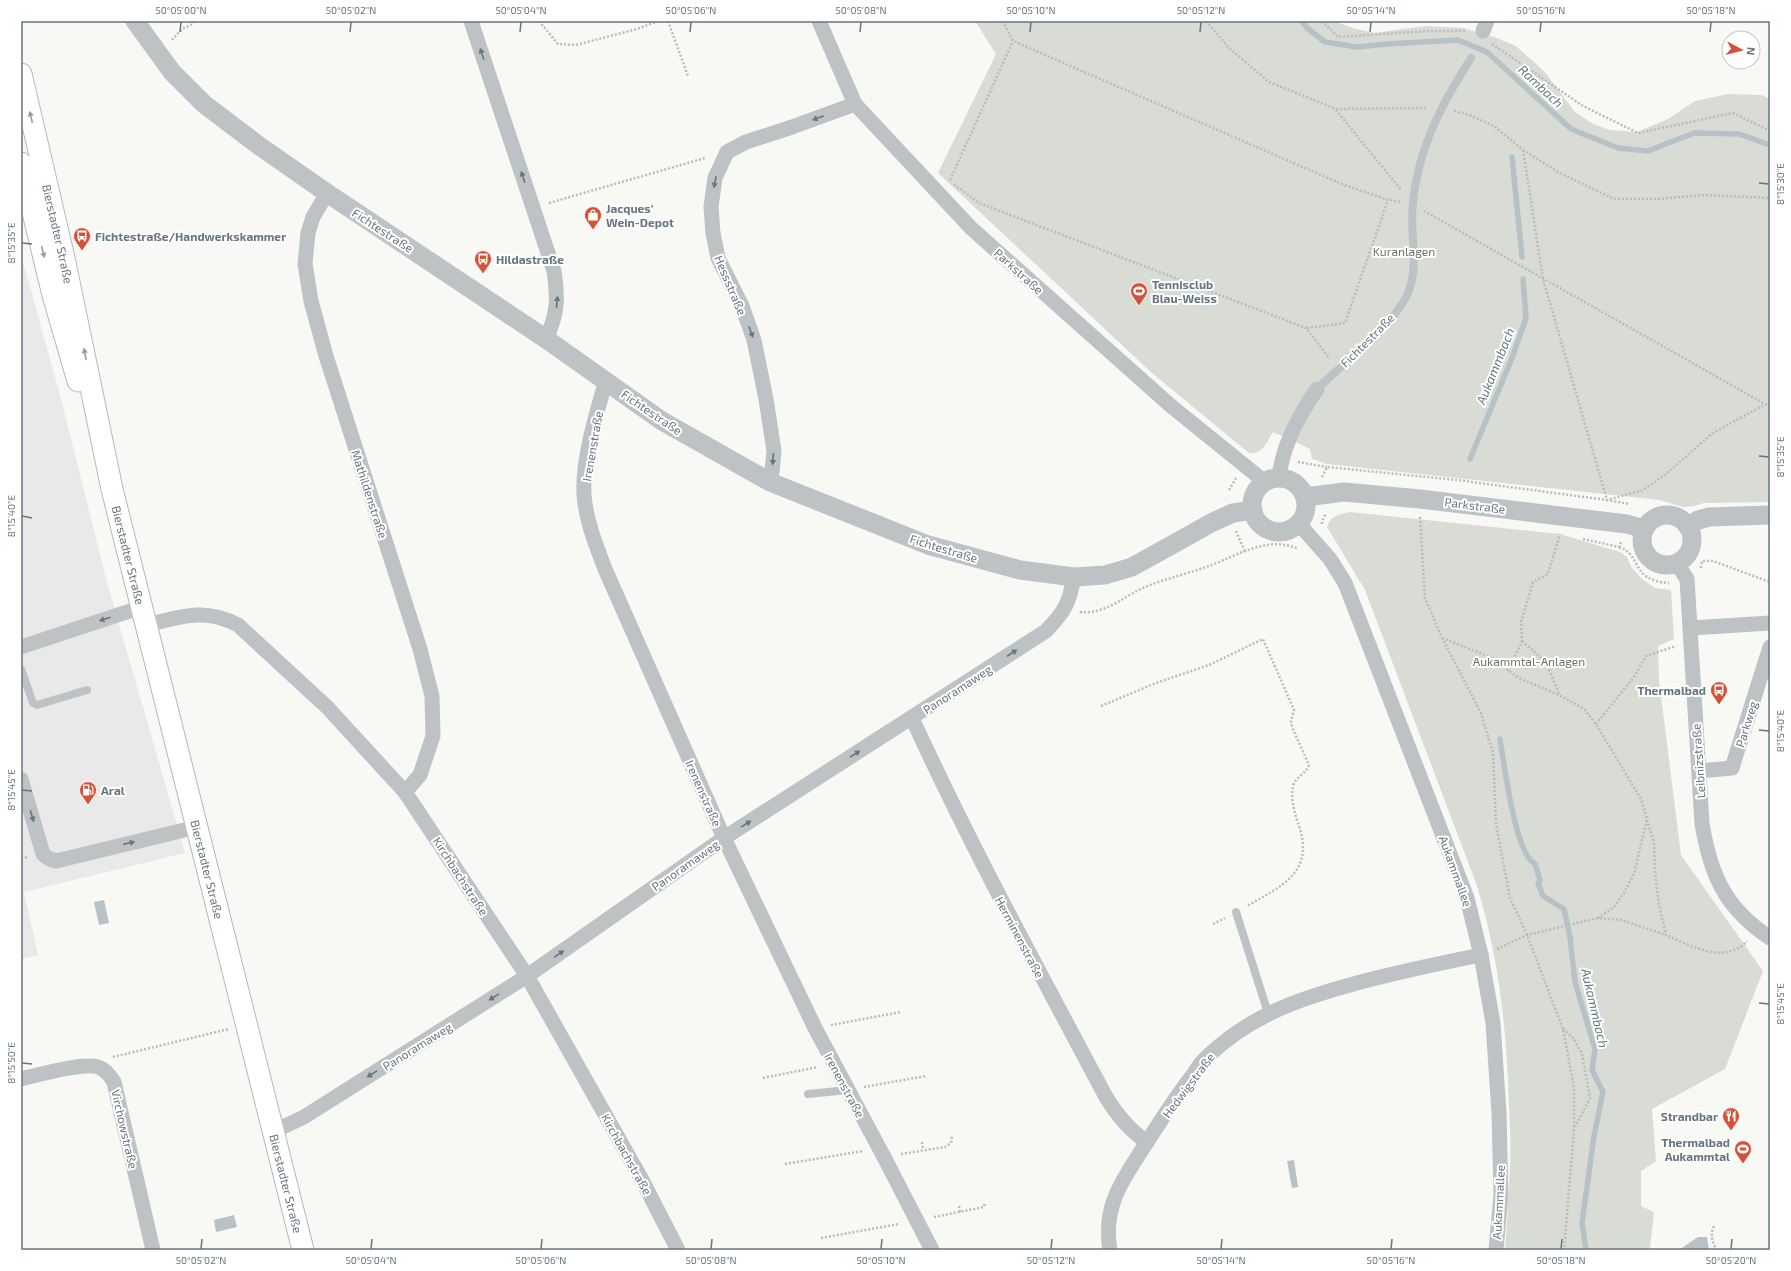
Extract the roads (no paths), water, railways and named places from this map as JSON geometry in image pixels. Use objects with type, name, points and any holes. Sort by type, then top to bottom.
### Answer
[{"type":"main road","name":"Bierstadter Straße","points":[[21,74],[66,265],[112,489],[247,1025],[272,1132],[303,1250]]},
{"type":"main road","name":"Bierstadter Straße","points":[[21,163],[65,339],[112,489]]},
{"type":"street","name":"Fichtestraße","points":[[135,21],[172,72],[204,104],[258,145],[327,193],[546,339],[662,421],[770,482],[928,545],[1020,570],[1074,577],[1105,575],[1132,567],[1212,522],[1232,513],[1253,510]]},
{"type":"street","points":[[471,21],[554,271],[558,298],[553,325],[546,339]]},
{"type":"street","name":"Parkstraße","points":[[819,21],[855,104],[971,228],[1171,406],[1272,480]]},
{"type":"street","name":"Hessstraße","points":[[770,482],[774,451],[766,399],[754,340],[742,306],[718,258],[713,233],[711,207],[715,178],[727,152],[746,142],[855,104]]},
{"type":"street","name":"Mathildenstraße","points":[[327,193],[314,217],[308,233],[305,264],[311,301],[326,356],[420,649],[432,696],[433,736],[420,775],[404,792]]},
{"type":"street","name":"Irenenstraße","points":[[606,381],[597,411],[585,473],[584,494],[591,532],[604,569],[724,838],[815,1028],[882,1152],[932,1250]]},
{"type":"street","name":"Fichtestraße","points":[[1272,480],[1302,413],[1317,390]]},
{"type":"street","points":[[1288,479],[1296,483],[1306,498],[1306,512],[1298,524],[1287,530],[1274,531],[1268,529],[1258,521],[1253,510],[1255,494],[1272,480],[1288,479]]},
{"type":"street","name":"Parkstraße","points":[[1306,498],[1344,492],[1420,499],[1635,526]]},
{"type":"street","points":[[1661,515],[1676,516],[1688,527],[1692,538],[1690,550],[1682,560],[1669,566],[1661,565],[1648,558],[1641,544],[1635,526],[1648,523],[1661,515]]},
{"type":"street","points":[[1688,527],[1698,520],[1709,517],[1770,515]]},
{"type":"street","name":"Aukammallee","points":[[1298,524],[1330,559],[1345,583],[1467,898],[1482,955],[1493,1023],[1500,1113],[1501,1195],[1496,1250]]},
{"type":"street","name":"Leibnizstraße","points":[[1676,564],[1687,579],[1702,824],[1707,849],[1714,873],[1725,894],[1764,933]]},
{"type":"street","name":"Panoramaweg","points":[[272,1132],[304,1117],[527,976],[724,838],[1046,631],[1062,615],[1071,596],[1074,577]]},
{"type":"street","name":"Kirchbachstraße","points":[[21,647],[144,616],[212,615],[226,618],[238,625],[327,707],[404,792],[527,976],[642,1180],[678,1250]]},
{"type":"street","points":[[1691,634],[1770,623]]},
{"type":"street","name":"Parkweg","points":[[1699,771],[1732,768],[1770,647]]},
{"type":"street","name":"Herminenstraße","points":[[912,718],[946,792],[990,880],[1106,1097],[1126,1126],[1147,1142]]},
{"type":"street","points":[[21,779],[43,854],[46,858],[52,860],[56,861],[197,827]]},
{"type":"street","name":"Hedwigstraße","points":[[1110,1250],[1107,1233],[1109,1216],[1120,1185],[1179,1093],[1206,1056],[1238,1029],[1281,1007],[1332,990],[1440,962],[1482,955]]},
{"type":"street","name":"Virchowstraße","points":[[21,1079],[75,1068],[98,1067],[108,1073],[114,1082],[154,1250]]},
{"type":"lane","name":"Fichtestraße","points":[[1317,390],[1387,323],[1408,293],[1414,270],[1412,204],[1421,163],[1442,108],[1471,58]]},
{"type":"lane","points":[[21,669],[29,694],[34,703],[37,705],[87,690]]},
{"type":"lane","points":[[1236,912],[1268,1014]]},
{"type":"lane","points":[[808,1094],[848,1090]]},
{"type":"waterway","name":"Rambach","points":[[1302,21],[1307,28],[1325,42],[1357,47],[1458,40],[1487,52],[1571,129],[1618,148],[1648,151],[1694,133],[1739,134],[1770,145]]},
{"type":"waterway","name":"Aukammbach","points":[[1512,157],[1522,257]]},
{"type":"waterway","name":"Aukammbach","points":[[1470,459],[1512,358],[1526,318],[1523,279]]},
{"type":"waterway","name":"Aukammbach","points":[[1500,739],[1512,807],[1522,844],[1528,857],[1535,864],[1540,880],[1538,883],[1543,896],[1564,909],[1570,937],[1575,982],[1595,1049],[1592,1070],[1603,1092],[1594,1136],[1582,1223],[1586,1250]]},
{"type":"place","name":"Jacques’ Wein-Depot","points":[[593,230]]},
{"type":"place","name":"Fichtestraße/Handwerkskammer","points":[[82,251]]},
{"type":"place","name":"Hildastraße","points":[[483,274]]},
{"type":"place","name":"Tennisclub Blau-Weiss","points":[[1139,306]]},
{"type":"place","name":"Thermalbad","points":[[1719,705]]},
{"type":"place","name":"Aral","points":[[88,805]]},
{"type":"place","name":"Strandbar","points":[[1731,1131]]},
{"type":"place","name":"Thermalbad Aukammtal","points":[[1743,1164]]},
{"type":"park label","name":"Kuranlagen","points":[[1404,251]]},
{"type":"park label","name":"Aukammtal-Anlagen","points":[[1529,661]]}]
